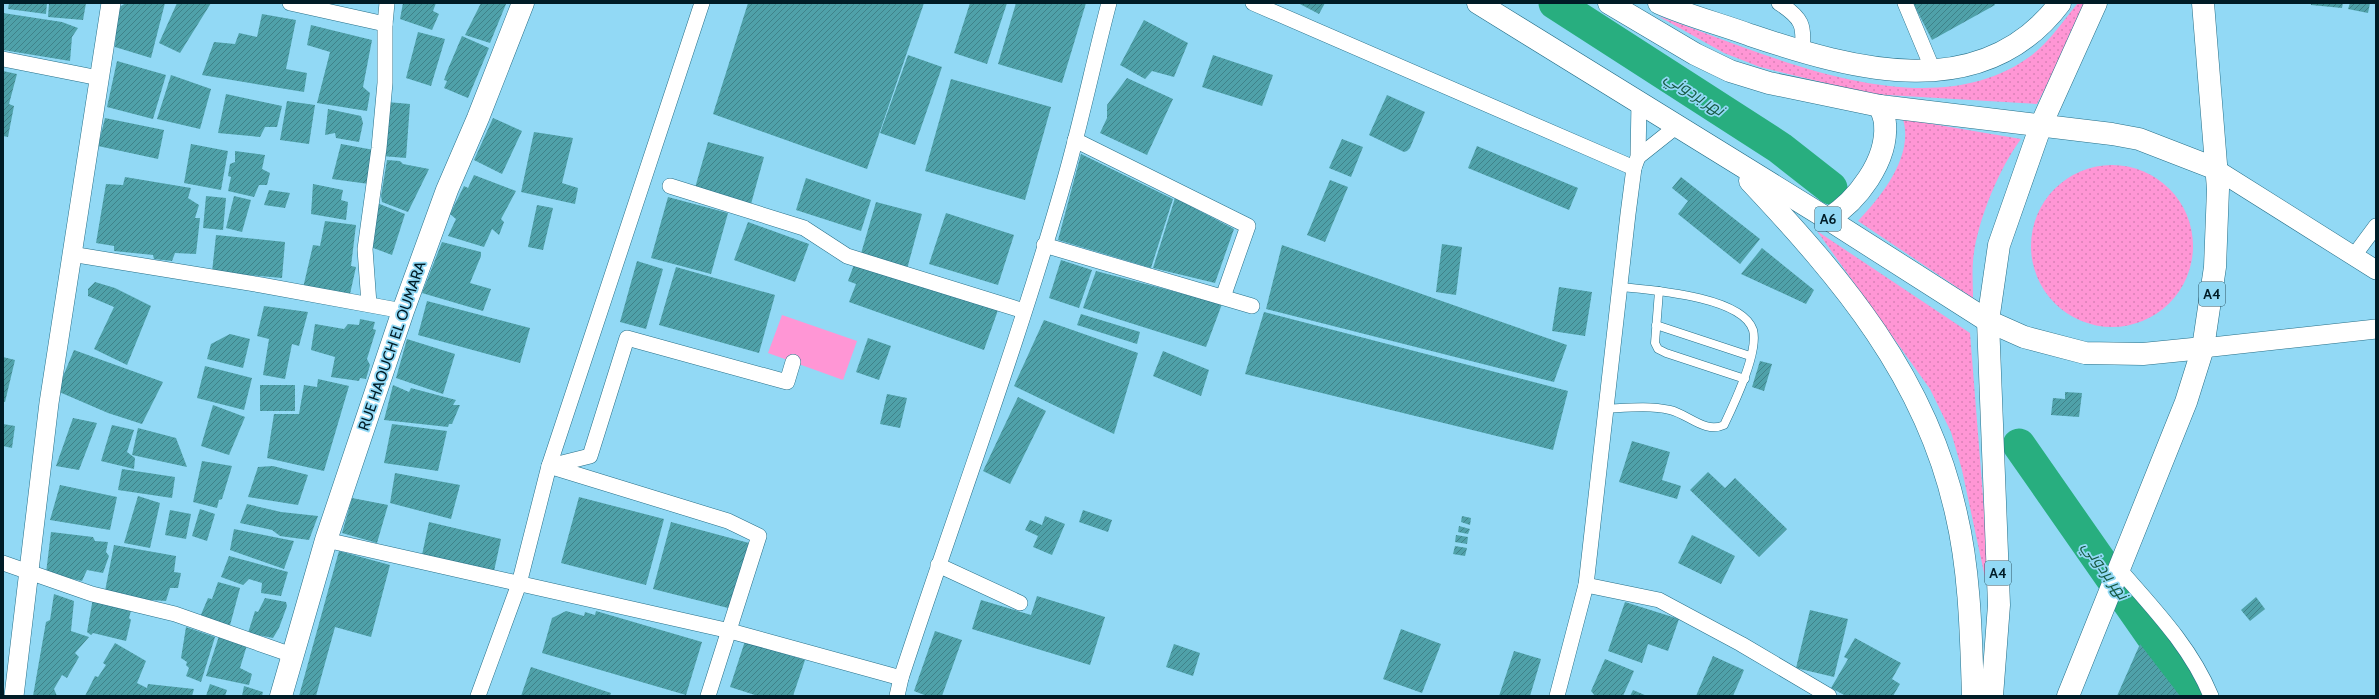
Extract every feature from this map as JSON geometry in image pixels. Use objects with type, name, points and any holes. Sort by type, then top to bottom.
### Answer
[{"type":"main road","name":"RUE HAOUCH EL OUMARA","points":[[281,696],[326,540],[403,311],[447,190],[478,118],[523,3]]},
{"type":"main road","name":"A6","points":[[1478,3],[1828,219],[1988,321],[2024,337],[2085,353],[2143,354],[2204,348]]},
{"type":"main road","points":[[1609,3],[1695,54],[1730,71],[1808,92],[1880,106],[2041,125],[2139,139],[2214,168]]},
{"type":"main road","points":[[1659,3],[1802,52],[1852,65],[1890,70],[1933,70],[1981,61],[2010,50],[2027,37],[2060,3]]},
{"type":"main road","name":"A4","points":[[1992,696],[1999,605],[1988,321],[1999,245],[2041,125],[2096,3]]},
{"type":"main road","name":"A4","points":[[2119,569],[2186,402],[2204,348],[2215,267],[2218,189],[2214,168],[2203,3]]},
{"type":"main road","points":[[1828,219],[1844,209],[1862,190],[1878,161],[1886,131],[1880,106]]},
{"type":"main road","points":[[1710,147],[1748,178],[1834,274],[1902,370],[1920,404],[1946,472],[1957,514],[1971,633],[1972,696]]},
{"type":"main road","points":[[2068,696],[2119,569]]},
{"type":"street","points":[[14,696],[49,403],[111,3]]},
{"type":"street","points":[[290,3],[385,24]]},
{"type":"street","points":[[369,304],[365,249],[379,148],[385,83],[385,24],[387,3]]},
{"type":"street","points":[[478,696],[519,584],[549,466],[702,3]]},
{"type":"street","points":[[897,696],[901,678],[938,565],[994,405],[1024,311],[1075,140],[1108,3]]},
{"type":"street","points":[[1253,3],[1636,163]]},
{"type":"street","points":[[1779,3],[1793,12],[1803,28],[1802,52]]},
{"type":"street","points":[[1905,3],[1933,70]]},
{"type":"street","points":[[3,58],[99,78]]},
{"type":"street","points":[[1557,696],[1586,585],[1604,409],[1636,163],[1639,103]]},
{"type":"street","points":[[1636,163],[1677,126]]},
{"type":"street","points":[[1075,140],[1248,226],[1223,297]]},
{"type":"street","points":[[2214,168],[2352,257],[2376,270]]},
{"type":"street","points":[[670,186],[804,228],[847,256],[1024,311]]},
{"type":"street","points":[[2352,257],[2376,226]]},
{"type":"street","points":[[1044,245],[1252,306]]},
{"type":"street","points":[[71,254],[403,311]]},
{"type":"street","points":[[2204,348],[2376,328]]},
{"type":"street","points":[[549,466],[590,456],[627,338],[787,382],[793,362]]},
{"type":"street","points":[[549,466],[728,521],[760,536],[708,696]]},
{"type":"street","points":[[326,540],[730,631],[901,678]]},
{"type":"street","points":[[3,563],[92,594],[175,614],[292,655]]},
{"type":"street","points":[[938,565],[1020,603]]},
{"type":"street","points":[[2119,569],[2171,628],[2202,674],[2211,696]]},
{"type":"street","points":[[1586,585],[1659,600],[1741,644],[1829,696]]},
{"type":"lane","points":[[1604,409],[1670,410],[1708,428],[1717,429],[1724,425],[1744,379],[1750,356],[1753,330],[1750,324],[1739,314],[1716,302],[1684,294],[1620,286]]},
{"type":"lane","points":[[1659,291],[1655,343],[1661,351],[1744,379]]},
{"type":"lane","points":[[1656,325],[1750,356]]},
{"type":"shaded area","points":[[2078,3],[2089,3],[2037,104],[1870,94],[1760,67],[1724,53],[1658,16],[1747,49],[1846,79],[1896,87],[1945,87],[1990,77],[2032,55],[2051,37]]},
{"type":"shaded area","points":[[1903,119],[2021,139],[1997,181],[1979,230],[1973,261],[1973,298],[1858,221],[1877,200],[1894,174],[1900,161],[1904,147],[1905,133]]},
{"type":"shaded area","points":[[2112,165],[2143,171],[2157,179],[2169,189],[2179,201],[2187,215],[2193,246],[2187,277],[2179,291],[2169,303],[2157,313],[2143,321],[2112,327],[2081,321],[2067,313],[2055,303],[2045,291],[2037,277],[2031,246],[2037,215],[2045,201],[2055,189],[2067,179],[2081,171]]},
{"type":"shaded area","points":[[1817,231],[1970,333],[1992,610],[1962,470],[1951,432],[1930,389]]},
{"type":"shaded area","points":[[782,315],[857,341],[843,380],[768,353]]},
{"type":"building","points":[[9,3],[47,3],[46,14],[8,9]]},
{"type":"building","points":[[49,3],[86,3],[83,20],[48,17]]},
{"type":"building","points":[[126,3],[165,3],[151,58],[115,47],[117,15],[121,6]]},
{"type":"building","points":[[177,3],[211,3],[180,53],[159,43]]},
{"type":"building","points":[[403,3],[436,3],[433,11],[439,14],[432,30],[400,19]]},
{"type":"building","points":[[481,3],[506,4],[490,43],[465,35]]},
{"type":"building","points":[[748,3],[924,3],[867,169],[713,114]]},
{"type":"building","points":[[970,3],[1007,3],[987,64],[954,53]]},
{"type":"building","points":[[1016,3],[1086,3],[1062,83],[998,64]]},
{"type":"building","points":[[1298,3],[1325,3],[1319,14]]},
{"type":"building","points":[[1913,3],[1994,3],[1995,5],[1932,40]]},
{"type":"building","points":[[2311,3],[2343,3],[2342,8],[2311,5]]},
{"type":"building","points":[[2350,3],[2370,3],[2368,13],[2348,9]]},
{"type":"building","points":[[3,13],[62,22],[78,28],[72,37],[70,61],[3,50]]},
{"type":"building","points":[[262,14],[296,20],[286,69],[307,73],[304,92],[202,75],[214,42],[235,44],[239,33],[257,37]]},
{"type":"building","points":[[1144,20],[1188,43],[1174,77],[1152,71],[1145,79],[1120,65]]},
{"type":"building","points":[[311,25],[372,40],[363,87],[370,93],[367,111],[317,103],[330,52],[307,45]]},
{"type":"building","points":[[418,32],[445,39],[431,86],[406,78]]},
{"type":"building","points":[[462,36],[489,48],[468,98],[444,88],[447,81],[444,80]]},
{"type":"building","points":[[908,55],[942,67],[915,145],[880,133]]},
{"type":"building","points":[[1213,55],[1273,75],[1262,106],[1202,87]]},
{"type":"building","points":[[117,61],[166,75],[153,119],[107,107]]},
{"type":"building","points":[[3,71],[17,74],[9,104],[14,106],[8,137],[3,136]]},
{"type":"building","points":[[171,75],[211,89],[200,129],[157,119]]},
{"type":"building","points":[[1127,78],[1173,99],[1147,155],[1100,133],[1107,118],[1107,105]]},
{"type":"building","points":[[951,79],[1051,107],[1025,200],[925,171]]},
{"type":"building","points":[[226,94],[282,106],[277,127],[265,127],[260,137],[218,133]]},
{"type":"building","points":[[1387,95],[1425,112],[1410,148],[1404,152],[1369,135]]},
{"type":"building","points":[[287,101],[315,105],[309,144],[280,140]]},
{"type":"building","points":[[387,102],[410,104],[406,158],[382,156]]},
{"type":"building","points":[[328,109],[361,116],[363,123],[359,142],[336,138],[335,133],[325,135]]},
{"type":"building","points":[[105,118],[164,130],[158,159],[98,146]]},
{"type":"building","points":[[493,118],[522,131],[502,174],[474,160]]},
{"type":"building","points":[[534,132],[573,138],[562,183],[578,188],[575,204],[521,192]]},
{"type":"building","points":[[1342,139],[1363,147],[1351,177],[1329,168]]},
{"type":"building","points":[[708,142],[764,157],[751,204],[695,188]]},
{"type":"building","points":[[191,144],[228,151],[221,190],[184,183]]},
{"type":"building","points":[[341,144],[374,150],[369,184],[332,179]]},
{"type":"building","points":[[1477,146],[1578,188],[1569,210],[1468,168]]},
{"type":"building","points":[[235,151],[265,155],[262,169],[270,173],[267,185],[259,185],[254,197],[228,191],[231,177],[228,176],[230,164],[235,162]]},
{"type":"building","points":[[1081,154],[1173,199],[1151,268],[1058,240]]},
{"type":"building","points":[[387,160],[400,161],[403,164],[429,169],[408,212],[382,202],[381,196]]},
{"type":"building","points":[[474,175],[516,191],[501,219],[504,222],[499,235],[492,229],[484,247],[448,236],[456,219],[450,214],[464,186],[468,188]]},
{"type":"building","points":[[125,177],[191,188],[188,198],[199,205],[195,218],[200,218],[196,254],[175,253],[172,261],[154,259],[153,255],[114,251],[114,246],[96,243],[106,184],[123,185]]},
{"type":"building","points":[[1681,177],[1760,239],[1740,264],[1678,214],[1688,201],[1672,188]]},
{"type":"building","points":[[806,178],[871,200],[861,231],[796,210]]},
{"type":"building","points":[[1330,180],[1348,187],[1325,242],[1307,235]]},
{"type":"building","points":[[313,184],[343,190],[341,200],[348,202],[346,220],[311,214]]},
{"type":"building","points":[[269,190],[290,193],[285,208],[264,205]]},
{"type":"building","points":[[206,196],[226,198],[223,230],[203,228]]},
{"type":"building","points":[[234,196],[251,200],[242,232],[226,228]]},
{"type":"building","points":[[668,197],[728,213],[711,274],[651,258]]},
{"type":"building","points":[[1175,198],[1234,229],[1215,283],[1153,268]]},
{"type":"building","points":[[876,202],[922,214],[907,269],[860,257]]},
{"type":"building","points":[[377,203],[405,214],[392,255],[368,246]]},
{"type":"building","points":[[537,205],[553,208],[543,250],[528,247]]},
{"type":"building","points":[[946,213],[1014,235],[998,285],[929,264]]},
{"type":"building","points":[[325,221],[356,225],[351,266],[356,267],[350,294],[303,288],[313,245],[320,246]]},
{"type":"building","points":[[748,222],[809,244],[795,282],[734,260]]},
{"type":"building","points":[[216,235],[285,242],[282,278],[212,272]]},
{"type":"building","points":[[442,242],[481,252],[481,256],[470,283],[491,289],[483,311],[422,293]]},
{"type":"building","points":[[1442,244],[1462,247],[1456,295],[1436,292]]},
{"type":"building","points":[[1282,245],[1567,345],[1554,382],[1266,309]]},
{"type":"building","points":[[1762,248],[1814,290],[1806,304],[1741,274]]},
{"type":"building","points":[[856,259],[998,310],[984,350],[849,302],[856,284],[848,281]]},
{"type":"building","points":[[1061,260],[1092,270],[1079,308],[1049,298]]},
{"type":"building","points":[[637,261],[663,269],[646,329],[620,322]]},
{"type":"building","points":[[676,267],[775,295],[759,353],[659,325]]},
{"type":"building","points":[[1096,271],[1222,304],[1206,347],[1083,308]]},
{"type":"building","points":[[95,282],[115,288],[151,306],[127,365],[94,349],[114,307],[88,296],[88,289]]},
{"type":"building","points":[[1559,287],[1592,292],[1585,336],[1552,331]]},
{"type":"building","points":[[427,301],[530,328],[520,363],[418,335]]},
{"type":"building","points":[[264,306],[308,312],[299,346],[292,344],[285,379],[263,375],[269,339],[257,336]]},
{"type":"building","points":[[1264,312],[1568,391],[1553,450],[1245,374]]},
{"type":"building","points":[[1081,314],[1140,332],[1137,344],[1077,325]]},
{"type":"building","points":[[360,319],[375,322],[373,329],[376,330],[367,359],[370,365],[366,379],[360,378],[359,381],[331,377],[335,357],[311,350],[315,324],[344,329],[348,324],[359,325]]},
{"type":"building","points":[[1044,320],[1138,353],[1114,434],[1014,386]]},
{"type":"building","points":[[230,334],[250,339],[243,368],[207,359],[211,344]]},
{"type":"building","points":[[868,338],[891,346],[879,380],[856,372]]},
{"type":"building","points":[[407,339],[455,354],[443,394],[396,378]]},
{"type":"building","points":[[74,350],[163,382],[142,424],[108,413],[57,391]]},
{"type":"building","points":[[1163,351],[1209,370],[1201,396],[1153,376]]},
{"type":"building","points":[[3,357],[15,360],[5,402],[3,402]]},
{"type":"building","points":[[1760,361],[1772,364],[1764,391],[1752,387]]},
{"type":"building","points":[[205,366],[252,378],[244,410],[197,398]]},
{"type":"building","points":[[318,379],[349,386],[324,471],[267,458],[274,414],[299,414],[304,385],[317,387]]},
{"type":"building","points":[[260,385],[295,385],[295,411],[260,411]]},
{"type":"building","points":[[393,385],[409,392],[411,388],[456,400],[453,405],[460,405],[452,424],[449,424],[448,427],[384,420]]},
{"type":"building","points":[[2065,392],[2082,393],[2079,417],[2051,415],[2053,398],[2065,399]]},
{"type":"building","points":[[887,394],[907,398],[900,428],[880,424]]},
{"type":"building","points":[[1018,397],[1046,411],[1010,484],[983,471]]},
{"type":"building","points":[[213,405],[245,417],[229,455],[201,446]]},
{"type":"building","points":[[73,418],[97,423],[79,470],[56,466]]},
{"type":"building","points":[[3,424],[15,426],[12,448],[3,446]]},
{"type":"building","points":[[392,424],[447,431],[438,471],[384,463]]},
{"type":"building","points":[[112,425],[134,430],[127,452],[135,458],[134,469],[101,461]]},
{"type":"building","points":[[138,428],[176,438],[187,467],[132,455]]},
{"type":"building","points":[[1632,441],[1670,452],[1662,480],[1681,486],[1677,499],[1619,482]]},
{"type":"building","points":[[202,461],[232,466],[222,499],[219,500],[217,508],[193,502]]},
{"type":"building","points":[[273,466],[308,475],[298,505],[248,497],[258,467]]},
{"type":"building","points":[[122,469],[175,477],[172,498],[118,490]]},
{"type":"building","points":[[1708,472],[1725,488],[1735,478],[1787,529],[1759,557],[1690,490]]},
{"type":"building","points":[[395,473],[460,485],[451,519],[390,503]]},
{"type":"building","points":[[60,485],[117,497],[110,530],[50,520]]},
{"type":"building","points":[[138,496],[160,503],[150,548],[124,543]]},
{"type":"building","points":[[579,497],[664,519],[646,585],[561,563]]},
{"type":"building","points":[[352,498],[388,505],[377,543],[342,533]]},
{"type":"building","points":[[247,504],[281,512],[318,516],[309,540],[280,536],[272,530],[240,523]]},
{"type":"building","points":[[200,509],[215,514],[207,541],[192,536]]},
{"type":"building","points":[[170,510],[191,514],[186,539],[165,535]]},
{"type":"building","points":[[1083,510],[1112,520],[1108,532],[1079,522]]},
{"type":"building","points":[[1045,516],[1065,524],[1052,555],[1033,547],[1038,536],[1025,530],[1030,520],[1042,525]]},
{"type":"building","points":[[1462,516],[1471,518],[1470,525],[1461,522]]},
{"type":"building","points":[[429,522],[501,539],[494,571],[422,555]]},
{"type":"building","points":[[671,522],[749,543],[732,609],[653,589]]},
{"type":"building","points":[[1459,526],[1470,529],[1468,534],[1458,532]]},
{"type":"building","points":[[234,529],[294,541],[284,569],[230,550]]},
{"type":"building","points":[[51,532],[93,537],[95,541],[108,542],[106,552],[109,556],[103,573],[87,570],[82,581],[46,573]]},
{"type":"building","points":[[1456,535],[1468,537],[1467,544],[1455,542]]},
{"type":"building","points":[[1692,535],[1735,556],[1721,584],[1678,563]]},
{"type":"building","points":[[114,545],[176,556],[174,572],[181,573],[178,588],[170,588],[166,601],[135,599],[105,591]]},
{"type":"building","points":[[1455,546],[1467,548],[1465,556],[1453,554]]},
{"type":"building","points":[[339,551],[390,565],[371,637],[335,627],[316,696],[299,696]]},
{"type":"building","points":[[229,556],[288,572],[281,596],[261,593],[262,583],[249,579],[243,585],[221,577]]},
{"type":"building","points":[[218,582],[240,588],[229,629],[200,617],[208,598],[212,599]]},
{"type":"building","points":[[54,594],[74,601],[71,631],[89,637],[75,653],[79,657],[67,678],[62,675],[54,689],[57,696],[33,696],[46,622],[50,620]]},
{"type":"building","points":[[1037,596],[1105,617],[1090,665],[972,629],[981,600],[1031,615]]},
{"type":"building","points":[[2256,597],[2265,609],[2250,621],[2241,610]]},
{"type":"building","points":[[93,598],[132,607],[129,618],[131,620],[126,641],[93,633],[91,635],[87,632]]},
{"type":"building","points":[[265,598],[286,602],[287,606],[279,628],[273,638],[248,633],[255,611],[258,612]]},
{"type":"building","points":[[1625,602],[1679,619],[1668,651],[1648,644],[1642,663],[1608,651]]},
{"type":"building","points":[[1810,610],[1848,619],[1834,677],[1796,668]]},
{"type":"building","points":[[566,611],[584,616],[585,612],[595,615],[596,611],[702,642],[686,695],[542,653],[552,618]]},
{"type":"building","points":[[186,627],[215,637],[201,682],[186,676],[189,668],[186,665],[187,662],[181,658]]},
{"type":"building","points":[[1401,629],[1441,644],[1422,693],[1383,679]]},
{"type":"building","points":[[935,631],[962,640],[942,696],[927,696],[914,691]]},
{"type":"building","points":[[219,636],[247,645],[240,668],[252,674],[249,685],[206,676]]},
{"type":"building","points":[[1855,638],[1901,663],[1892,679],[1900,684],[1893,696],[1846,696],[1831,688],[1848,659],[1844,657]]},
{"type":"building","points":[[745,641],[805,660],[793,696],[758,696],[730,687]]},
{"type":"building","points":[[115,643],[146,661],[137,683],[147,688],[148,684],[194,689],[192,696],[85,696],[95,676],[98,677],[106,665],[103,663]]},
{"type":"building","points":[[1174,644],[1200,653],[1193,676],[1166,667]]},
{"type":"building","points":[[2140,644],[2180,696],[2117,696]]},
{"type":"building","points":[[1514,651],[1541,659],[1530,696],[1499,696]]},
{"type":"building","points":[[1713,656],[1744,670],[1733,696],[1696,696]]},
{"type":"building","points":[[1605,659],[1634,671],[1623,696],[1595,696],[1591,691]]},
{"type":"building","points":[[531,667],[611,693],[610,696],[521,696]]},
{"type":"building","points":[[210,684],[227,690],[225,696],[206,696]]},
{"type":"building","points":[[244,686],[263,692],[262,696],[242,696]]},
{"type":"building","points":[[1633,690],[1647,696],[1630,696]]},
{"type":"waterway","name":"نهر بردوني","points":[[1555,3],[1780,148],[1831,188]]},
{"type":"waterway","name":"نهر بردوني","points":[[2019,445],[2194,696]]}]
